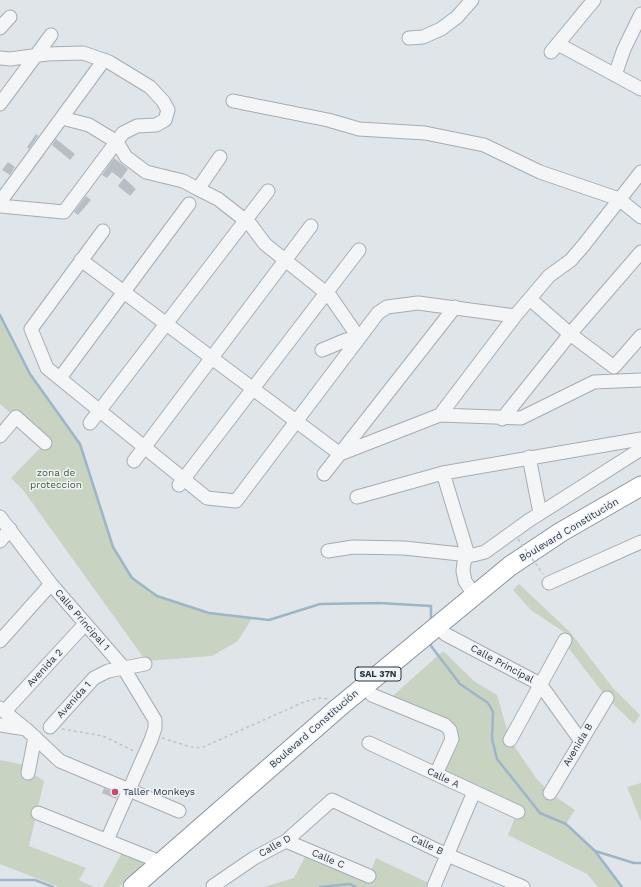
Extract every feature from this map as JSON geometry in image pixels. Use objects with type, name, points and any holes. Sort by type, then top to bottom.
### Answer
[{"type":"highway","name":"Boulevard Constitución","points":[[132,887],[346,701],[510,566],[535,549],[641,486]]},
{"type":"highway","name":"Boulevard Constitución","points":[[150,887],[372,695],[522,572],[559,547],[641,499]]},
{"type":"street","points":[[409,38],[423,37],[442,29],[457,17],[472,0]]},
{"type":"street","points":[[594,0],[555,48],[615,75],[641,89]]},
{"type":"street","points":[[615,75],[624,49],[641,14]]},
{"type":"street","points":[[0,28],[10,17]]},
{"type":"street","points":[[0,104],[51,36]]},
{"type":"street","points":[[0,58],[10,59],[82,53],[104,60],[150,87],[163,101],[168,110],[165,120],[156,125],[137,126],[123,133],[64,212],[0,206]]},
{"type":"street","points":[[0,202],[104,60]]},
{"type":"street","points":[[233,101],[328,120],[359,129],[424,133],[484,145],[540,172],[619,199],[641,217]]},
{"type":"street","points":[[62,118],[89,124],[117,142],[126,157],[146,172],[183,181],[218,199],[246,220],[265,244],[326,293],[359,338]]},
{"type":"street","points":[[198,189],[220,157]]},
{"type":"street","points":[[440,415],[515,316],[549,276],[571,260],[641,172]]},
{"type":"street","points":[[90,423],[268,191]]},
{"type":"street","points":[[60,378],[189,204]]},
{"type":"street","points":[[134,461],[311,226]]},
{"type":"street","points":[[103,231],[31,329],[47,368],[144,447],[182,482],[207,498],[236,501],[378,313],[387,307],[418,303],[515,316]]},
{"type":"street","points":[[182,482],[359,250]]},
{"type":"street","points":[[502,419],[570,334],[641,252]]},
{"type":"street","points":[[81,260],[340,454]]},
{"type":"street","points":[[530,299],[570,334],[614,367]]},
{"type":"street","points":[[324,474],[455,307]]},
{"type":"street","points":[[600,382],[641,336]]},
{"type":"street","points":[[322,350],[346,340],[359,338]]},
{"type":"street","points":[[340,454],[440,415],[502,419],[520,418],[594,382],[641,380]]},
{"type":"street","points":[[0,436],[16,417],[45,443]]},
{"type":"street","points":[[357,497],[443,473],[529,457],[641,440]]},
{"type":"street","points":[[328,551],[353,548],[404,548],[468,555],[485,552],[540,513],[639,451]]},
{"type":"street","points":[[529,457],[540,513]]},
{"type":"street","points":[[443,473],[468,555],[464,562],[463,571],[465,581],[474,595]]},
{"type":"street","name":"Calle Principal 1","points":[[0,517],[51,584],[123,668],[155,720],[153,734]]},
{"type":"street","points":[[0,541],[10,529]]},
{"type":"street","points":[[546,579],[641,542]]},
{"type":"street","points":[[0,641],[51,584]]},
{"type":"street","name":"Avenida 2","points":[[2,710],[85,624]]},
{"type":"street","name":"Calle Principal","points":[[445,634],[540,684],[581,741]]},
{"type":"street","points":[[510,740],[565,640]]},
{"type":"street","name":"Avenida 1","points":[[50,726],[94,678],[108,671],[145,664]]},
{"type":"street","points":[[372,695],[445,725],[450,730],[452,739],[436,774]]},
{"type":"street","name":"Avenida B","points":[[550,793],[607,698]]},
{"type":"street","points":[[2,710],[31,733],[60,761],[179,811]]},
{"type":"street","points":[[0,725],[31,733]]},
{"type":"street","points":[[28,773],[31,733]]},
{"type":"street","points":[[107,840],[153,734]]},
{"type":"street","name":"Calle A","points":[[369,744],[518,812]]},
{"type":"street","points":[[434,886],[474,792]]},
{"type":"street","name":"Calle B","points":[[332,800],[447,854],[522,887]]},
{"type":"street","name":"Calle D","points":[[213,886],[254,858],[286,842],[332,800]]},
{"type":"street","points":[[38,813],[153,859]]},
{"type":"street","name":"Calle C","points":[[286,842],[369,876]]},
{"type":"path","points":[[518,539],[546,579]]},
{"type":"path","points":[[50,726],[103,736],[138,753],[144,750],[153,734],[157,738],[166,738],[191,747],[201,748],[304,702],[319,698],[346,701]]},
{"type":"green space","name":"zona de proteccion","points":[[0,315],[30,374],[80,444],[113,547],[132,578],[157,596],[209,613],[252,618],[238,641],[212,656],[146,661],[23,490],[11,478],[45,443],[0,404]]},
{"type":"green space","points":[[519,584],[570,632],[613,688],[640,715],[634,724],[607,698],[567,646],[568,635],[531,610],[513,590]]},
{"type":"green space","points":[[443,651],[475,682],[497,695],[510,740],[536,778],[550,793],[575,810],[566,824],[595,851],[622,887],[598,887],[587,874],[508,835],[517,812],[436,774],[450,730],[387,701]]},
{"type":"green space","points":[[0,760],[25,765],[33,774],[44,781],[29,846],[86,868],[79,880],[94,887],[59,887],[0,864]]},
{"type":"green space","points":[[641,783],[641,821],[627,787]]},
{"type":"green space","points":[[123,851],[148,862],[119,887],[103,887]]},
{"type":"green space","points":[[308,851],[369,876],[376,858],[437,887],[264,887],[294,878]]},
{"type":"building","points":[[36,134],[38,136],[29,149],[27,147]]},
{"type":"building","points":[[56,139],[75,154],[70,160],[52,145]]},
{"type":"building","points":[[114,158],[128,169],[121,179],[112,172],[107,178],[102,175]]},
{"type":"building","points":[[8,162],[15,167],[10,175],[2,170]]},
{"type":"building","points":[[124,178],[136,189],[130,196],[118,186]]},
{"type":"building","points":[[86,196],[91,200],[78,215],[74,212]]},
{"type":"building","points":[[104,788],[118,794],[116,799],[102,793]]},
{"type":"waterway","points":[[0,315],[30,374],[80,444],[113,547],[132,578],[157,596],[209,613],[269,620],[320,604],[379,603],[431,606],[431,620]]},
{"type":"waterway","points":[[431,642],[431,646],[460,684],[488,703],[493,712],[492,739],[497,759],[540,813],[566,824],[595,851],[622,887]]},
{"type":"waterway","points":[[595,851],[634,863],[641,863]]},
{"type":"waterway","points":[[0,880],[35,880],[53,887]]},
{"type":"waterway","points":[[320,887],[350,884],[356,887]]},
{"type":"place","name":"Taller Monkeys","points":[[115,792]]}]
